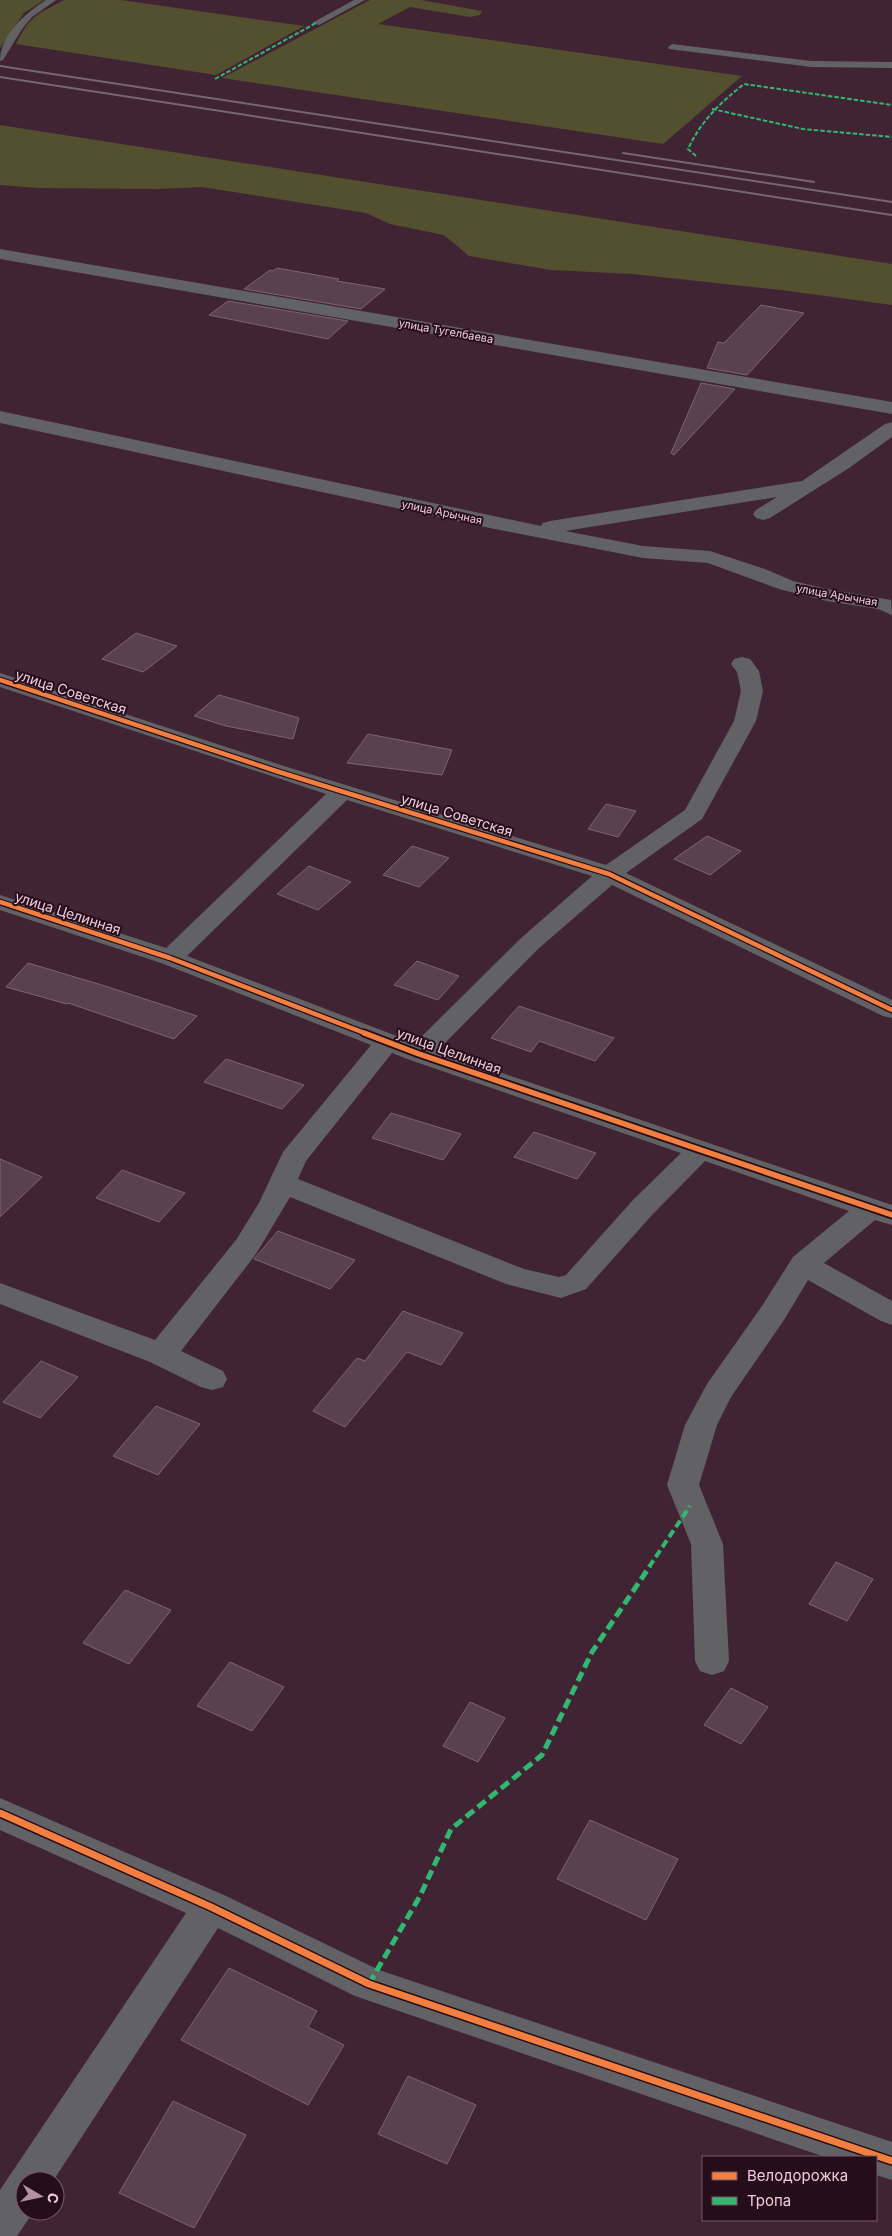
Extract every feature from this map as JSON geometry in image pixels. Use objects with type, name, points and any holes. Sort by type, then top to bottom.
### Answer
[{"type":"street","name":"улица Тугелбаева","points":[[0,254],[892,408]]},
{"type":"street","name":"улица Арычная","points":[[0,417],[259,474],[643,552],[710,557],[758,573],[786,585],[827,596],[889,604]]},
{"type":"street","points":[[763,514],[892,428]]},
{"type":"street","points":[[532,530],[807,486]]},
{"type":"street","points":[[419,1054],[529,944],[609,874],[694,814],[745,721],[752,691],[748,671],[742,664]]},
{"type":"street","name":"улица Советская","points":[[0,680],[343,791],[609,874],[892,1010]]},
{"type":"street","points":[[170,958],[343,791]]},
{"type":"street","name":"улица Целинная","points":[[0,902],[170,958],[419,1054],[882,1211]]},
{"type":"street","points":[[161,1354],[246,1247],[273,1203],[293,1158],[388,1042]]},
{"type":"street","points":[[282,1183],[516,1277],[561,1288],[576,1282],[642,1208],[700,1150]]},
{"type":"street","points":[[712,1662],[707,1544],[683,1485],[701,1425],[718,1392],[773,1313],[803,1264],[882,1211]]},
{"type":"street","points":[[803,1264],[892,1314]]},
{"type":"street","points":[[0,1293],[161,1354],[212,1379]]},
{"type":"street","points":[[0,1813],[211,1907],[368,1984],[892,2161]]},
{"type":"street","points":[[37,2171],[211,1907]]},
{"type":"street","points":[[0,2226],[15,2203]]},
{"type":"lane","points":[[0,58],[18,28],[29,15],[52,0]]},
{"type":"lane","points":[[316,23],[361,0]]},
{"type":"lane","points":[[672,47],[811,64],[892,65]]},
{"type":"shaded area","points":[[0,0],[44,0],[24,13],[0,48]]},
{"type":"shaded area","points":[[64,0],[121,0],[304,26],[216,75],[16,44],[30,21]]},
{"type":"shaded area","points":[[370,0],[421,0],[482,11],[480,15],[470,17],[410,7],[378,24],[742,76],[663,144],[222,78]]},
{"type":"shaded area","points":[[0,125],[892,264],[892,305],[781,290],[633,274],[551,270],[469,256],[444,235],[390,224],[366,213],[202,187],[157,189],[39,188],[0,185]]},
{"type":"building","points":[[277,268],[385,289],[361,309],[244,289],[270,270],[273,271]]},
{"type":"building","points":[[228,301],[348,321],[328,339],[209,315]]},
{"type":"building","points":[[761,305],[804,313],[747,375],[707,368],[718,342],[724,343]]},
{"type":"building","points":[[701,383],[735,389],[674,455],[671,453]]},
{"type":"building","points":[[136,633],[177,646],[143,672],[102,659]]},
{"type":"building","points":[[219,695],[299,718],[293,739],[226,726],[194,716]]},
{"type":"building","points":[[368,734],[452,750],[442,775],[347,763]]},
{"type":"building","points":[[606,804],[636,811],[618,837],[588,829]]},
{"type":"building","points":[[707,836],[741,851],[710,875],[674,859]]},
{"type":"building","points":[[412,846],[449,858],[419,887],[383,875]]},
{"type":"building","points":[[309,866],[351,882],[318,910],[277,894]]},
{"type":"building","points":[[417,961],[459,976],[438,1000],[394,985]]},
{"type":"building","points":[[28,963],[197,1016],[174,1039],[68,1003],[6,987]]},
{"type":"building","points":[[519,1006],[614,1038],[595,1061],[539,1041],[531,1052],[491,1038]]},
{"type":"building","points":[[226,1059],[304,1085],[282,1109],[204,1082]]},
{"type":"building","points":[[391,1113],[461,1134],[443,1160],[372,1138]]},
{"type":"building","points":[[534,1132],[596,1153],[577,1179],[514,1157]]},
{"type":"building","points":[[0,1159],[42,1177],[0,1217]]},
{"type":"building","points":[[122,1170],[185,1193],[159,1222],[96,1198]]},
{"type":"building","points":[[278,1231],[355,1260],[330,1289],[254,1259]]},
{"type":"building","points":[[403,1311],[463,1333],[441,1365],[407,1352],[345,1427],[313,1411],[357,1358],[365,1361]]},
{"type":"building","points":[[41,1361],[78,1377],[40,1418],[3,1402]]},
{"type":"building","points":[[156,1406],[200,1424],[158,1475],[113,1456]]},
{"type":"building","points":[[836,1562],[873,1579],[847,1621],[809,1604]]},
{"type":"building","points":[[125,1590],[171,1610],[129,1664],[83,1643]]},
{"type":"building","points":[[230,1662],[284,1687],[252,1731],[197,1706]]},
{"type":"building","points":[[731,1688],[768,1707],[741,1744],[704,1725]]},
{"type":"building","points":[[470,1702],[505,1718],[478,1762],[443,1746]]},
{"type":"building","points":[[590,1820],[678,1859],[646,1920],[557,1879]]},
{"type":"building","points":[[229,1968],[317,2011],[308,2027],[344,2045],[308,2105],[181,2040]]},
{"type":"building","points":[[408,2076],[476,2105],[447,2164],[378,2134]]},
{"type":"building","points":[[173,2101],[246,2135],[194,2228],[119,2193]]},
{"type":"railway","points":[[0,66],[892,202]]},
{"type":"railway","points":[[0,77],[892,215]]},
{"type":"railway","points":[[623,153],[814,182]]},
{"type":"marked path","points":[[215,79],[316,23]]},
{"type":"marked path","points":[[696,156],[688,149],[698,129],[718,105],[744,84],[892,105]]},
{"type":"marked path","points":[[712,109],[803,129],[892,137]]},
{"type":"marked path","points":[[369,1984],[420,1896],[451,1829],[542,1755],[592,1652],[690,1506]]},
{"type":"cycle path","points":[[0,680],[276,771],[609,874],[892,1010]]},
{"type":"cycle path","points":[[0,902],[170,958],[419,1054],[892,1215]]},
{"type":"cycle path","points":[[0,1813],[211,1907],[369,1984],[892,2161]]}]
